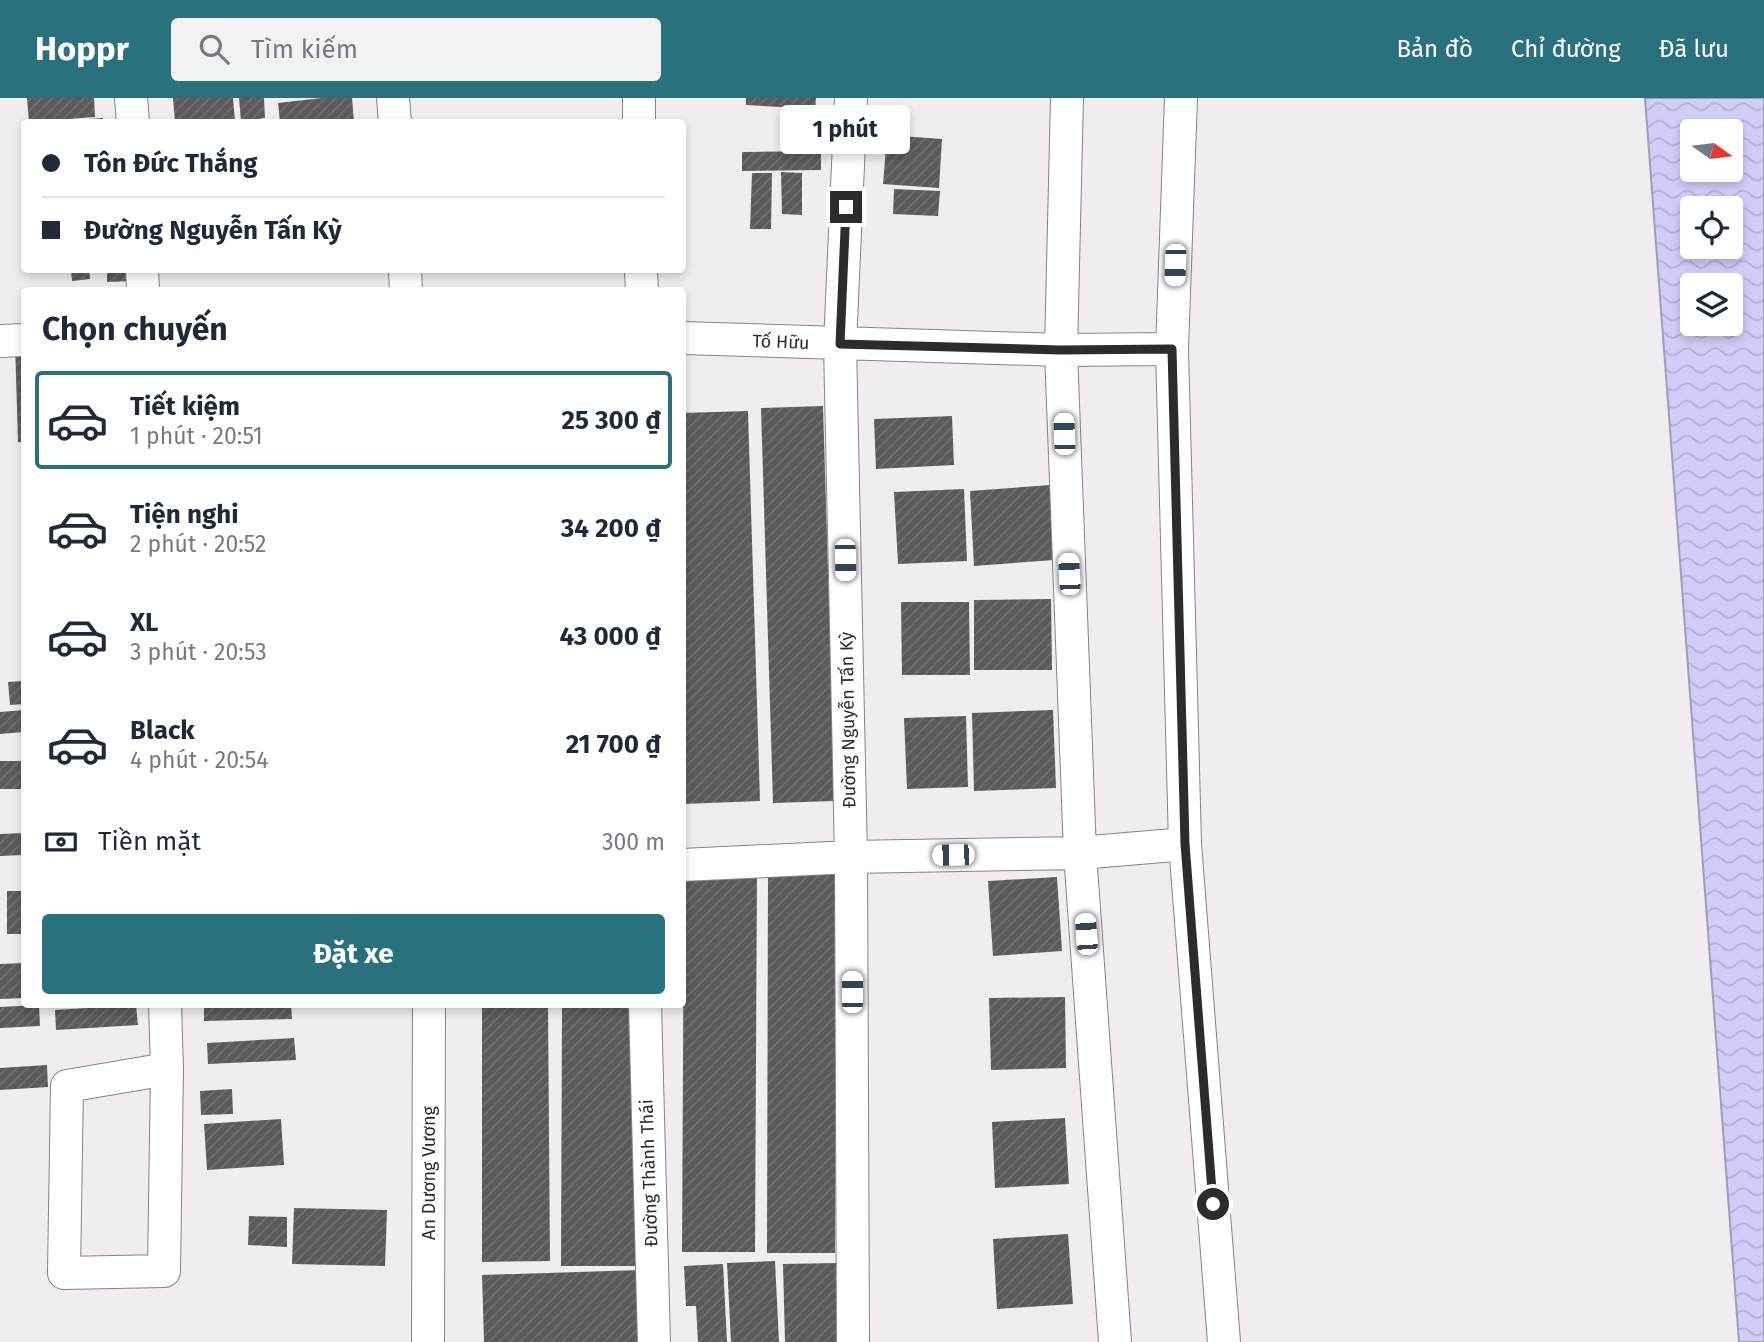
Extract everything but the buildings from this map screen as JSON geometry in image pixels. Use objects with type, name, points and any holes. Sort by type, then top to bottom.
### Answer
[{"type":"street","points":[[131,98],[133,119]]},
{"type":"street","points":[[393,98],[395,119]]},
{"type":"street","points":[[639,98],[639,119]]},
{"type":"street","name":"Đường Nguyễn Tấn Kỳ","points":[[851,98],[840,344],[851,857],[853,1342]]},
{"type":"street","points":[[1068,98],[1060,350],[1080,853],[1115,1342]]},
{"type":"street","points":[[1181,98],[1172,349],[1185,844],[1224,1342]]},
{"type":"street","name":"Tố Hữu","points":[[686,338],[1060,350],[1172,349]]},
{"type":"street","points":[[0,341],[21,341]]},
{"type":"street","points":[[686,865],[851,857],[1080,853],[1185,844]]},
{"type":"street","points":[[165,1008],[167,1069],[164,1271],[64,1273],[67,1086],[167,1069]]},
{"type":"street","name":"An Dương Vương","points":[[428,1342],[429,1008]]},
{"type":"street","name":"Đường Thành Thái","points":[[645,1008],[654,1342]]},
{"type":"water","points":[[1645,98],[1764,98],[1764,1342],[1739,1342]]},
{"type":"route","points":[[846,207],[840,344],[1060,350],[1172,349],[1185,844],[1213,1204]]}]
